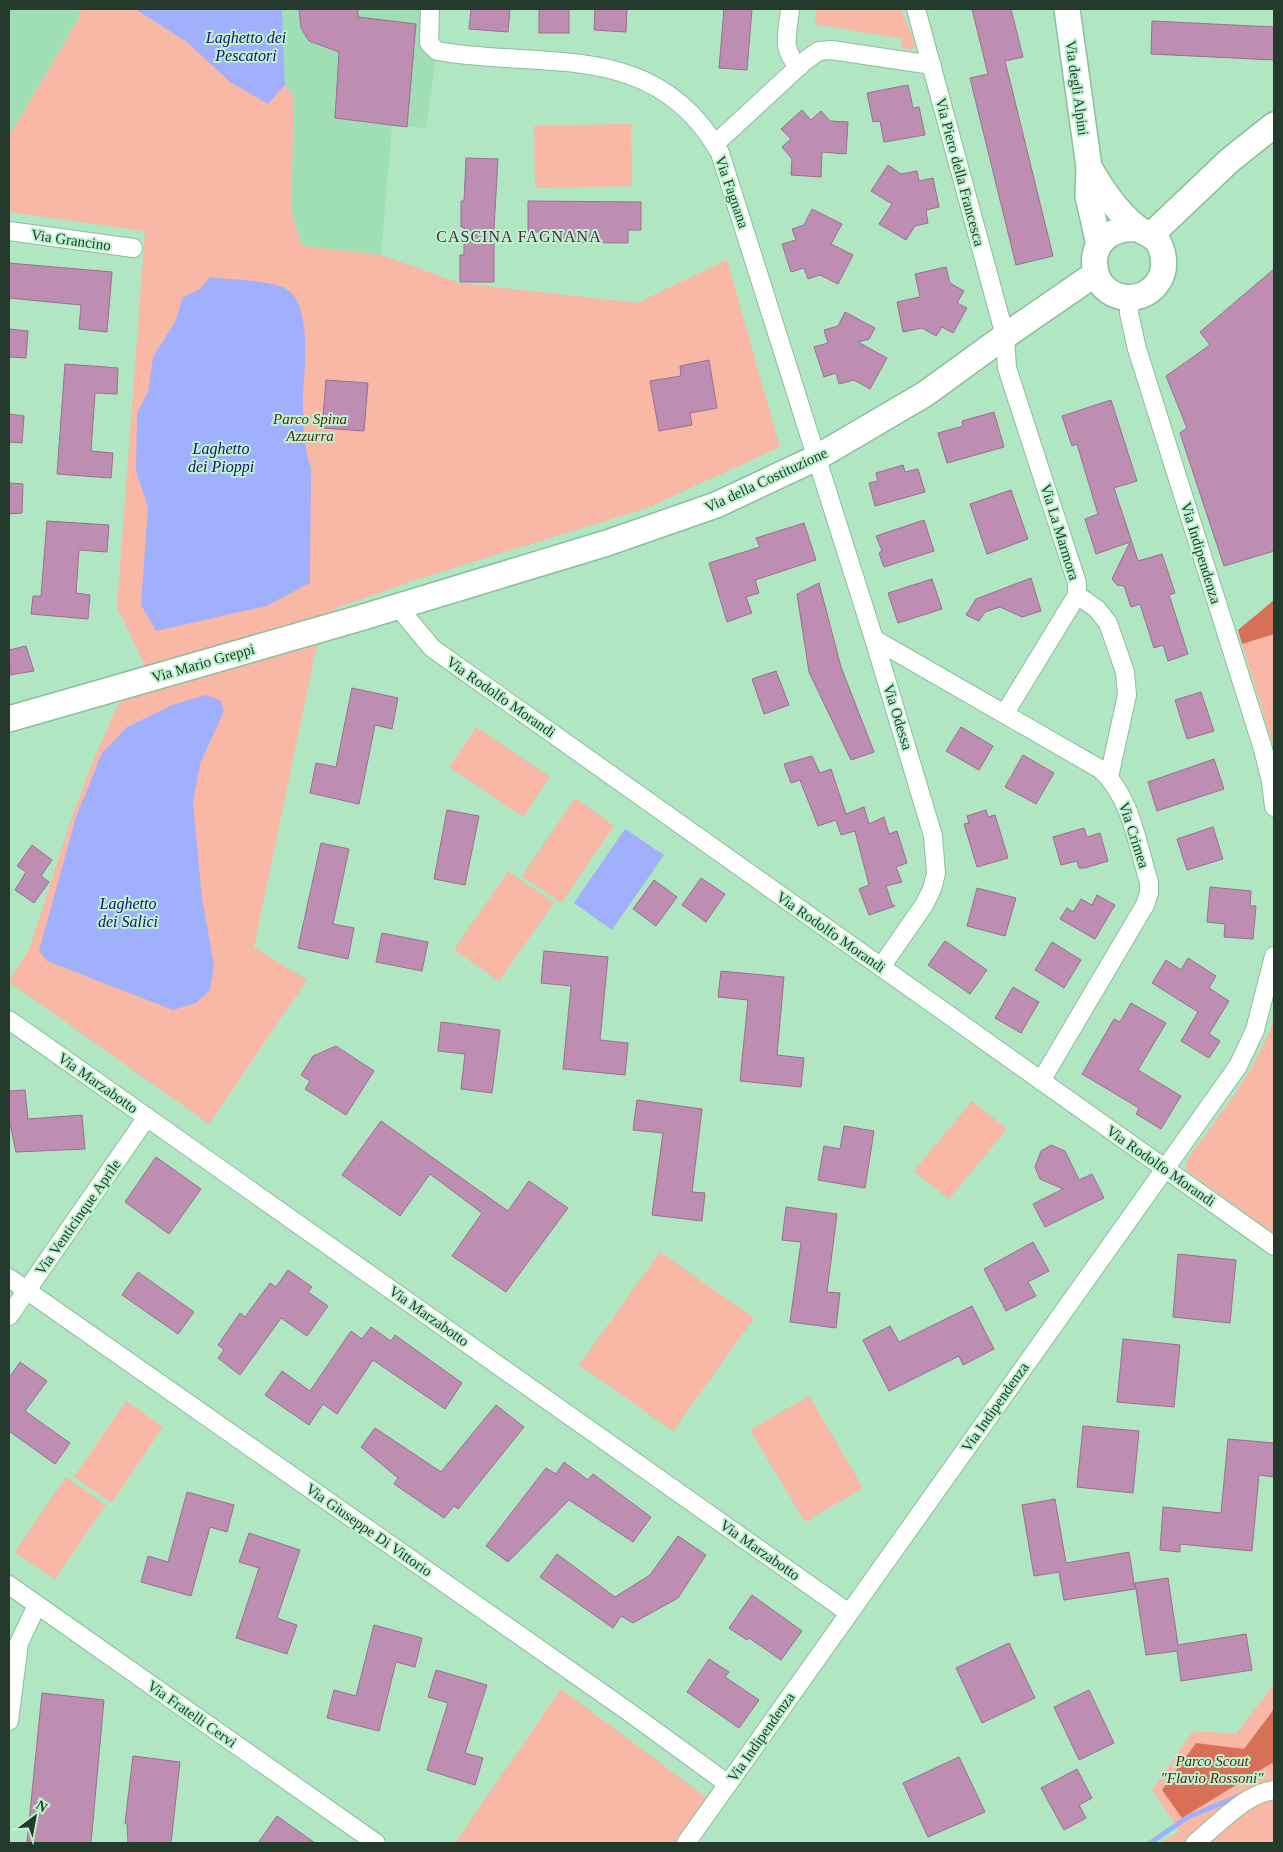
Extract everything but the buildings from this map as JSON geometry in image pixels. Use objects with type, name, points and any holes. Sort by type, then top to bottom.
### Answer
[{"type":"main road","name":"Via degli Alpini","points":[[1067,9],[1089,167]]},
{"type":"main road","points":[[1144,232],[1274,125]]},
{"type":"main road","points":[[1089,167],[1103,191],[1144,232],[1158,242],[1163,253],[1164,268],[1159,281],[1151,291],[1130,298],[1110,292],[1101,284],[1096,274],[1094,256],[1099,245],[1113,231],[1125,228],[1144,232]]},
{"type":"main road","points":[[1089,167],[1088,196],[1099,245]]},
{"type":"main road","name":"Via della Costituzione","points":[[398,607],[607,544],[680,519],[716,505],[816,458],[925,394],[1005,336],[1096,274]]},
{"type":"main road","name":"Via Mario Greppi","points":[[9,719],[398,607]]},
{"type":"street","name":"Via Fagnana","points":[[430,9],[429,44],[437,50],[454,54],[572,62],[631,74],[647,80],[671,95],[689,111],[715,144],[725,164],[816,458]]},
{"type":"street","points":[[790,9],[786,48],[788,56],[799,67]]},
{"type":"street","name":"Via Piero della Francesca","points":[[916,9],[1005,336]]},
{"type":"street","points":[[715,144],[819,51],[831,50],[932,65]]},
{"type":"street","name":"Via Grancino","points":[[9,231],[133,248]]},
{"type":"street","name":"Via Indipendenza","points":[[1130,298],[1129,313],[1138,349],[1263,749],[1271,782],[1274,807]]},
{"type":"street","name":"Via La Marmora","points":[[1005,336],[1007,368],[1078,583],[1077,595],[1005,713]]},
{"type":"street","name":"Via Odessa","points":[[816,458],[874,639],[927,814],[936,854],[936,873],[932,889],[924,905],[881,967]]},
{"type":"street","points":[[1077,595],[1096,608],[1108,623],[1125,672],[1127,695],[1109,777]]},
{"type":"street","name":"Via Rodolfo Morandi","points":[[398,607],[432,648],[1274,1246]]},
{"type":"street","name":"Via Crimea","points":[[874,639],[1100,768],[1118,788],[1126,805],[1149,882],[1146,905],[1040,1081]]},
{"type":"street","name":"Via Indipendenza","points":[[686,1843],[1238,1066],[1255,1030],[1274,956]]},
{"type":"street","name":"Via Marzabotto","points":[[9,1020],[849,1613]]},
{"type":"street","name":"Via Venticinque Aprile","points":[[9,1316],[147,1117]]},
{"type":"street","name":"Via Giuseppe Di Vittorio","points":[[9,1278],[621,1706],[728,1784]]},
{"type":"street","name":"Via Fratelli Cervi","points":[[9,1585],[376,1843]]},
{"type":"street","points":[[9,1721],[19,1643],[37,1605]]},
{"type":"street","points":[[1195,1843],[1251,1798],[1262,1792],[1274,1790]]},
{"type":"shaded area","points":[[9,9],[77,9],[81,14],[9,136]]},
{"type":"shaded area","points":[[282,9],[430,9],[437,51],[426,128],[392,126],[381,255],[302,246],[291,212],[294,98],[285,85]]},
{"type":"green space","name":"Parco Spina Azzurra","points":[[77,9],[280,9],[285,85],[294,98],[291,212],[302,246],[381,255],[459,283],[637,303],[727,260],[780,447],[647,508],[412,581],[334,609],[316,649],[254,947],[307,980],[209,1124],[9,982],[30,947],[72,817],[92,764],[114,713],[144,663],[117,607],[145,231],[9,212],[9,136],[81,15]]},
{"type":"green space","points":[[816,9],[901,9],[915,43],[912,50],[901,48],[903,39],[815,24]]},
{"type":"green space","points":[[631,124],[632,186],[535,188],[534,126]]},
{"type":"green space","points":[[1274,600],[1274,634],[1242,644],[1238,630]]},
{"type":"green space","points":[[1274,634],[1274,748],[1242,644]]},
{"type":"green space","points":[[476,727],[550,777],[523,817],[449,767]]},
{"type":"green space","points":[[575,798],[614,826],[561,903],[522,876]]},
{"type":"green space","points":[[508,871],[554,903],[499,981],[454,950]]},
{"type":"green space","points":[[1274,1018],[1274,1234],[1185,1169],[1187,1160],[1236,1092],[1258,1056]]},
{"type":"green space","points":[[972,1101],[1007,1129],[949,1199],[914,1171]]},
{"type":"green space","points":[[660,1252],[754,1318],[673,1431],[579,1365]]},
{"type":"green space","points":[[809,1396],[863,1488],[805,1522],[750,1430]]},
{"type":"green space","points":[[126,1401],[163,1427],[112,1503],[74,1477]]},
{"type":"green space","points":[[66,1477],[106,1505],[55,1579],[15,1552]]},
{"type":"green space","name":"Parco Scout \"Flavio Rossoni\"","points":[[1274,1684],[1274,1843],[1160,1843],[1180,1831],[1152,1790],[1193,1731],[1236,1734]]},
{"type":"green space","points":[[561,1689],[714,1803],[686,1843],[455,1843]]},
{"type":"green space","points":[[1274,1709],[1274,1765],[1272,1763],[1182,1818],[1162,1790],[1196,1743],[1244,1749]]},
{"type":"water","name":"Laghetto dei Pescatori","points":[[135,9],[282,9],[285,85],[268,104],[230,82],[187,42]]},
{"type":"water","name":"Laghetto dei Pioppi","points":[[210,277],[276,285],[292,294],[299,305],[305,336],[304,433],[306,451],[311,468],[310,583],[266,606],[156,631],[141,605],[148,507],[136,471],[137,413],[148,392],[153,357],[175,322],[183,297],[200,289]]},
{"type":"water","name":"Laghetto dei Salici","points":[[206,695],[221,701],[224,711],[200,764],[193,803],[202,898],[214,965],[210,990],[196,1003],[173,1010],[47,961],[39,951],[76,817],[102,753],[127,727],[172,705]]},
{"type":"water","points":[[625,829],[664,855],[612,930],[574,903]]},
{"type":"waterway","points":[[1150,1843],[1188,1817],[1244,1794]]},
{"type":"district","name":"CASCINA FAGNANA","points":[[519,236]]}]
